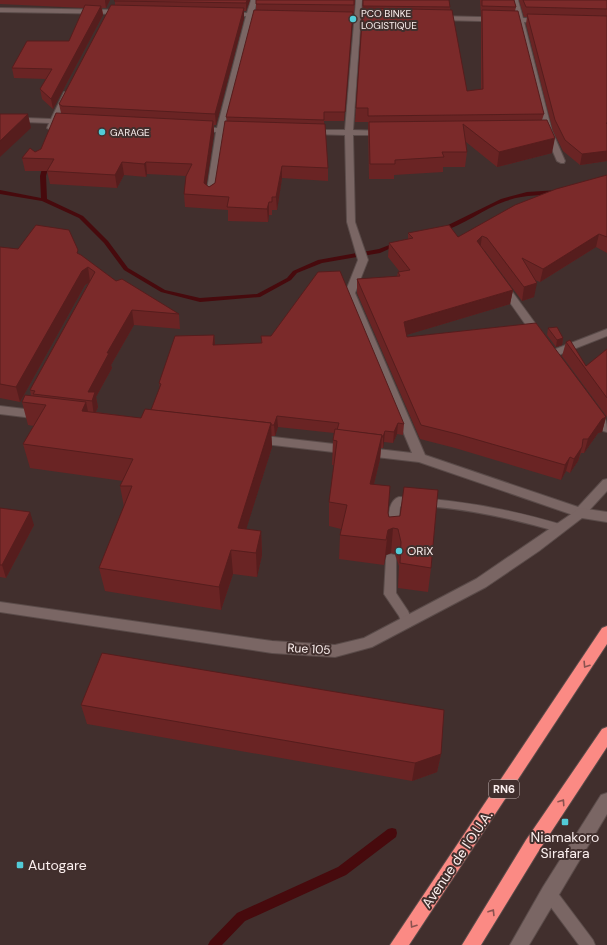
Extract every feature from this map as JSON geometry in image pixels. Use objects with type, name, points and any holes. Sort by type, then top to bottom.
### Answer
[{"type":"highway","name":"Avenue de l'O.U.A.","points":[[399,945],[607,632]]},
{"type":"highway","points":[[471,945],[532,846],[607,734]]},
{"type":"street","points":[[210,196],[220,130],[254,0]]},
{"type":"street","points":[[359,0],[349,133],[351,222],[363,260],[350,293],[420,458]]},
{"type":"street","points":[[514,0],[520,20],[544,131],[561,162]]},
{"type":"street","points":[[0,10],[133,12]]},
{"type":"street","points":[[219,14],[274,15]]},
{"type":"street","points":[[428,18],[552,21]]},
{"type":"street","points":[[48,134],[53,121],[71,87]]},
{"type":"street","points":[[0,119],[77,122]]},
{"type":"street","points":[[188,128],[251,131]]},
{"type":"street","points":[[304,132],[389,133]]},
{"type":"street","points":[[494,272],[550,351],[607,332]]},
{"type":"street","points":[[22,412],[30,399]]},
{"type":"street","points":[[590,406],[607,428]]},
{"type":"street","points":[[0,410],[54,416]]},
{"type":"street","points":[[243,438],[420,458],[580,513],[607,517]]},
{"type":"street","points":[[580,513],[607,484]]},
{"type":"street","name":"Rue 105","points":[[0,607],[272,647],[335,651],[367,643],[481,583],[580,513]]},
{"type":"street","points":[[519,945],[549,893],[607,800]]},
{"type":"lane","points":[[392,537],[395,506],[399,501],[414,501],[480,509],[519,516],[559,528]]},
{"type":"lane","points":[[391,558],[390,594],[404,614],[407,623]]},
{"type":"lane","points":[[549,893],[588,945]]},
{"type":"building","points":[[247,0],[246,3],[114,1]]},
{"type":"building","points":[[256,0],[354,0],[354,5],[256,4]]},
{"type":"building","points":[[363,0],[449,0],[450,7],[363,6]]},
{"type":"building","points":[[482,0],[514,0],[516,7],[482,6]]},
{"type":"building","points":[[523,0],[607,0],[607,9],[526,7]]},
{"type":"building","points":[[85,5],[101,6],[51,99],[40,89],[52,69],[12,68],[27,41],[69,41]]},
{"type":"building","points":[[111,5],[244,8],[215,114],[62,106],[59,104]]},
{"type":"building","points":[[363,8],[452,10],[467,91],[483,89],[482,10],[518,11],[544,114],[368,116],[368,108],[356,108]]},
{"type":"building","points":[[254,10],[353,12],[345,112],[324,112],[324,120],[226,117]]},
{"type":"building","points":[[527,14],[607,16],[607,151],[582,154],[565,140],[555,120]]},
{"type":"building","points":[[56,113],[213,121],[204,183],[209,187],[215,183],[225,121],[325,124],[328,168],[282,166],[276,197],[272,197],[272,202],[269,202],[267,209],[227,207],[229,197],[184,194],[186,176],[192,164],[146,162],[144,164],[122,162],[115,175],[47,171],[54,159],[22,158],[30,148],[35,152],[41,149]]},
{"type":"building","points":[[0,114],[28,114],[0,141]]},
{"type":"building","points":[[547,120],[555,138],[499,152],[463,124],[467,152],[442,152],[444,157],[395,160],[395,164],[370,164],[369,122]]},
{"type":"building","points":[[607,175],[607,237],[599,234],[543,269],[522,258],[537,283],[524,287],[487,238],[482,236],[477,241],[513,290],[404,322],[407,337],[536,323],[606,417],[602,419],[588,439],[583,439],[582,447],[574,459],[570,457],[565,465],[421,425],[357,279],[400,276],[398,272],[410,270],[389,243],[413,238],[408,233],[449,225],[458,237],[515,205],[556,189]]},
{"type":"building","points":[[36,225],[69,230],[78,250],[77,253],[116,281],[122,279],[179,314],[132,310],[107,353],[109,353],[88,392],[95,392],[92,401],[33,394],[35,391],[30,390],[95,272],[88,267],[82,271],[16,387],[0,384],[0,247],[18,249]]},
{"type":"building","points":[[340,271],[404,424],[398,423],[394,432],[385,431],[382,437],[382,435],[337,430],[339,423],[277,416],[274,425],[271,425],[271,423],[151,410],[161,384],[159,383],[175,336],[214,335],[213,345],[262,343],[261,336],[271,336],[318,272]]},
{"type":"building","points":[[557,327],[563,338],[557,340],[548,328]]},
{"type":"building","points":[[570,340],[586,366],[607,349],[607,398],[566,342]]},
{"type":"building","points":[[25,395],[86,402],[82,411],[141,418],[145,409],[271,423],[238,528],[261,531],[256,553],[231,550],[219,587],[99,568],[132,486],[120,486],[133,459],[23,444],[46,405],[22,402]]},
{"type":"building","points":[[335,429],[382,435],[370,484],[390,486],[389,517],[400,516],[404,487],[438,490],[431,568],[400,563],[401,542],[398,529],[393,528],[388,530],[386,540],[340,535],[347,505],[329,502],[337,441],[333,440]]},
{"type":"building","points":[[0,508],[30,512],[2,565],[0,565]]},
{"type":"building","points":[[102,653],[444,710],[441,754],[415,763],[81,705]]},
{"type":"waterway","points":[[44,200],[43,176],[47,161]]},
{"type":"waterway","points":[[0,192],[44,200]]},
{"type":"waterway","points":[[441,230],[456,224],[489,206],[511,197],[543,192],[559,192]]},
{"type":"waterway","points":[[44,200],[81,217],[106,242],[126,269],[163,291],[200,300],[258,296],[289,279],[295,272],[320,261],[380,251],[397,244]]},
{"type":"waterway","points":[[214,945],[241,917],[342,871],[392,833]]},
{"type":"place","name":"PCO BINKE LOGISTIQUE","points":[[353,19]]},
{"type":"place","name":"GARAGE","points":[[102,132]]},
{"type":"place","name":"ORiX","points":[[399,551]]},
{"type":"place","name":"Niamakoro Sirafara","points":[[565,822]]},
{"type":"place","name":"Autogare","points":[[20,865]]}]
